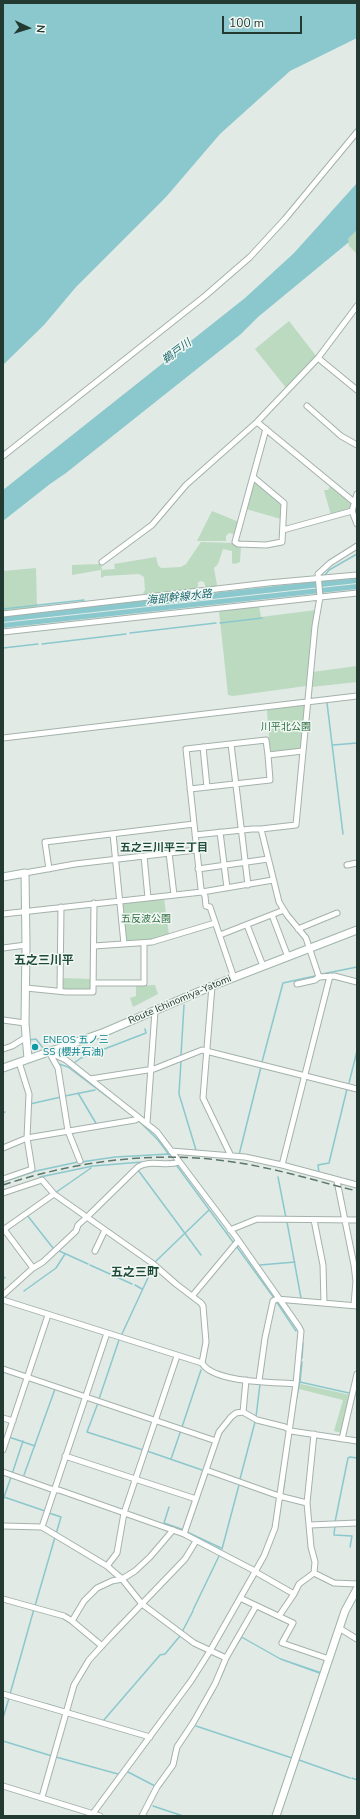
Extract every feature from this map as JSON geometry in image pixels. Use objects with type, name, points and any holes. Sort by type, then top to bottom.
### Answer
[{"type":"street","points":[[3,456],[205,296],[250,257],[285,219],[357,132]]},
{"type":"street","points":[[102,562],[152,525],[186,485],[257,422],[318,358],[356,308]]},
{"type":"street","points":[[318,358],[357,390]]},
{"type":"street","points":[[307,406],[341,436],[357,444]]},
{"type":"street","points":[[257,422],[354,502]]},
{"type":"street","points":[[253,477],[284,503],[282,542],[266,545],[238,544],[235,542],[266,429]]},
{"type":"street","points":[[357,494],[352,511],[357,524]]},
{"type":"street","points":[[283,530],[352,511]]},
{"type":"street","points":[[195,835],[296,825],[307,702],[315,626],[320,596],[318,574],[357,546]]},
{"type":"street","points":[[3,614],[318,578],[357,575]]},
{"type":"street","points":[[3,632],[357,593]]},
{"type":"street","points":[[3,738],[357,696]]},
{"type":"street","points":[[190,788],[270,780],[266,740],[186,749],[198,869],[202,892],[205,896],[206,906],[210,906],[234,978]]},
{"type":"street","points":[[231,744],[248,885]]},
{"type":"street","points":[[203,747],[207,787]]},
{"type":"street","points":[[268,755],[303,751]]},
{"type":"street","points":[[50,869],[45,842],[194,824]]},
{"type":"street","points":[[261,829],[279,902],[306,938],[319,976]]},
{"type":"street","points":[[220,832],[227,888]]},
{"type":"street","points":[[113,834],[121,901],[124,944]]},
{"type":"street","points":[[3,877],[115,859],[196,850]]},
{"type":"street","points":[[169,853],[174,895]]},
{"type":"street","points":[[144,856],[148,898]]},
{"type":"street","points":[[198,869],[268,859]]},
{"type":"street","points":[[347,865],[357,863]]},
{"type":"street","points":[[25,873],[25,1038],[28,1059]]},
{"type":"street","points":[[3,914],[202,892],[273,880]]},
{"type":"street","points":[[26,988],[93,992],[94,903]]},
{"type":"street","points":[[60,907],[60,991]]},
{"type":"street","points":[[220,935],[284,910]]},
{"type":"street","points":[[298,929],[337,913]]},
{"type":"street","points":[[272,915],[288,957]]},
{"type":"street","points":[[94,946],[152,942],[215,923]]},
{"type":"street","points":[[247,925],[263,966]]},
{"type":"street","name":"Route Ichinomiya-Yatomi","points":[[3,1068],[105,1032],[212,986],[357,930]]},
{"type":"street","points":[[93,983],[144,983],[144,942]]},
{"type":"street","points":[[3,948],[26,945]]},
{"type":"street","points":[[297,984],[315,980],[319,976],[330,976],[357,982]]},
{"type":"street","points":[[282,1165],[330,976]]},
{"type":"street","points":[[212,986],[203,1098],[231,1156]]},
{"type":"street","points":[[147,1123],[155,1011]]},
{"type":"street","points":[[3,1020],[25,1023]]},
{"type":"street","points":[[3,1049],[12,1046],[25,1038]]},
{"type":"street","points":[[90,1079],[151,1069],[202,1050],[357,1089]]},
{"type":"street","points":[[49,1052],[58,1055],[157,1132],[238,1241],[277,1300],[301,1331],[296,1384],[288,1429],[275,1528],[264,1556],[210,1652],[150,1737],[92,1814]]},
{"type":"street","points":[[49,1052],[58,1068],[68,1131],[80,1161]]},
{"type":"street","points":[[3,1180],[32,1170],[27,1138],[29,1094],[19,1062]]},
{"type":"street","points":[[3,1148],[27,1138],[135,1120],[139,1118]]},
{"type":"street","points":[[171,1151],[231,1156],[282,1165],[357,1186]]},
{"type":"street","points":[[3,1295],[33,1268],[43,1262],[76,1231],[78,1225],[141,1165],[173,1164],[179,1162]]},
{"type":"street","points":[[3,1192],[42,1180],[54,1194],[152,1263],[176,1284],[193,1295],[203,1306],[206,1324],[206,1342],[202,1363],[204,1368],[219,1375],[246,1380],[296,1384]]},
{"type":"street","points":[[277,1300],[355,1305],[356,1281],[337,1180]]},
{"type":"street","points":[[33,1268],[3,1230],[54,1194]]},
{"type":"street","points":[[230,1230],[257,1220],[357,1220]]},
{"type":"street","points":[[314,1220],[323,1264],[324,1303]]},
{"type":"street","points":[[95,1251],[105,1230]]},
{"type":"street","points":[[193,1295],[238,1241]]},
{"type":"street","points":[[3,1300],[202,1363]]},
{"type":"street","points":[[259,1381],[265,1338],[277,1300]]},
{"type":"street","points":[[3,1450],[48,1315]]},
{"type":"street","points":[[42,1526],[107,1334]]},
{"type":"street","points":[[107,1566],[117,1553],[124,1513],[177,1356]]},
{"type":"street","points":[[3,1369],[216,1441]]},
{"type":"street","points":[[342,1439],[357,1374]]},
{"type":"street","points":[[242,1412],[246,1380]]},
{"type":"street","points":[[184,1534],[216,1441],[225,1422],[236,1413],[242,1412],[257,1420],[288,1429],[357,1441]]},
{"type":"street","points":[[3,1418],[13,1421]]},
{"type":"street","points":[[279,1616],[299,1584],[314,1572],[315,1562],[311,1547],[307,1503],[314,1434]]},
{"type":"street","points":[[65,1456],[196,1499]]},
{"type":"street","points":[[206,1470],[279,1496],[307,1503]]},
{"type":"street","points":[[3,1472],[184,1534],[255,1570],[259,1574],[294,1594]]},
{"type":"street","points":[[310,1525],[357,1523]]},
{"type":"street","points":[[3,1526],[42,1526],[107,1566],[122,1579],[142,1604],[194,1643],[210,1652],[226,1658]]},
{"type":"street","points":[[72,1621],[84,1601],[97,1588],[112,1581],[122,1579],[150,1557],[173,1530]]},
{"type":"street","points":[[42,1797],[74,1685],[89,1660],[185,1559],[196,1541]]},
{"type":"street","points":[[314,1572],[334,1583],[357,1584]]},
{"type":"street","points":[[276,1816],[345,1611],[357,1589]]},
{"type":"street","points":[[240,1598],[293,1623],[282,1643],[329,1659]]},
{"type":"street","points":[[3,1599],[64,1616],[102,1646]]},
{"type":"street","points":[[142,1816],[157,1787],[173,1764],[177,1747],[193,1724],[215,1684],[226,1658],[256,1606]]},
{"type":"street","points":[[339,1628],[357,1639]]},
{"type":"street","points":[[3,1694],[150,1737]]},
{"type":"street","points":[[3,1786],[100,1816]]},
{"type":"green space","points":[[357,230],[357,254],[349,246],[348,239]]},
{"type":"green space","points":[[289,321],[317,357],[287,389],[255,349]]},
{"type":"green space","points":[[255,481],[282,503],[281,519],[246,509],[253,482]]},
{"type":"green space","points":[[330,486],[351,503],[350,510],[331,515],[324,490],[328,490]]},
{"type":"green space","points":[[212,511],[239,522],[237,532],[234,534],[229,533],[226,536],[226,541],[197,541]]},
{"type":"green space","points":[[201,542],[234,543],[241,546],[240,562],[235,564],[232,563],[232,551],[223,549],[218,564],[214,568],[217,585],[214,587],[206,588],[204,582],[201,581],[198,582],[198,587],[196,589],[147,595],[143,593],[145,590],[144,577],[139,574],[105,576],[101,578],[101,570],[72,575],[72,565],[101,564],[102,570],[115,569],[114,564],[156,557],[158,565],[161,568],[181,567],[186,564]]},
{"type":"green space","points":[[36,568],[37,607],[34,609],[3,612],[3,571]]},
{"type":"green space","points":[[259,606],[261,617],[316,610],[306,686],[233,696],[228,695],[219,611]]},
{"type":"green space","points":[[357,666],[357,682],[311,687],[312,672]]},
{"type":"green space","name":"川平北公園","points":[[305,705],[301,746],[299,749],[270,750],[267,710]]},
{"type":"green space","name":"五反波公園","points":[[164,899],[169,935],[151,940],[126,940],[123,904],[125,902]]},
{"type":"green space","points":[[62,978],[91,979],[91,988],[62,988]]},
{"type":"green space","points":[[155,985],[158,994],[133,1007],[130,998],[136,996],[136,986]]},
{"type":"green space","points":[[301,1384],[350,1395],[342,1433],[334,1431],[343,1400],[299,1389]]},
{"type":"water","points":[[3,3],[357,3],[357,38],[290,71],[220,134],[166,197],[76,287],[44,325],[3,365]]},
{"type":"water","name":"鵜戸川","points":[[357,183],[357,230],[348,239],[349,242],[258,317],[241,334],[3,521],[3,490],[245,298],[294,253]]},
{"type":"water","name":"海部幹線水路","points":[[357,577],[357,583],[3,622],[3,616]]},
{"type":"water","points":[[357,584],[357,589],[3,628],[3,623]]},
{"type":"water","points":[[241,1636],[280,1658],[321,1672],[320,1674],[281,1660],[242,1638],[231,1654]]},
{"type":"waterway","points":[[325,575],[329,570],[357,554]]},
{"type":"waterway","points":[[3,609],[84,600]]},
{"type":"waterway","points":[[220,623],[262,618]]},
{"type":"waterway","points":[[130,633],[216,623]]},
{"type":"waterway","points":[[42,644],[126,634]]},
{"type":"waterway","points":[[3,648],[38,644]]},
{"type":"waterway","points":[[327,703],[343,834]]},
{"type":"waterway","points":[[333,745],[357,743]]},
{"type":"waterway","points":[[322,974],[357,967]]},
{"type":"waterway","points":[[262,1062],[283,983],[315,976]]},
{"type":"waterway","points":[[181,1055],[184,1005]]},
{"type":"waterway","points":[[74,1063],[81,1058],[146,1033],[145,1029]]},
{"type":"waterway","points":[[29,1040],[36,1039],[43,1048]]},
{"type":"waterway","points":[[349,1083],[357,1051]]},
{"type":"waterway","points":[[181,1061],[179,1094],[196,1150]]},
{"type":"waterway","points":[[59,1064],[68,1067],[133,1116]]},
{"type":"waterway","points":[[239,1155],[261,1067]]},
{"type":"waterway","points":[[319,1173],[318,1165],[329,1163],[347,1089]]},
{"type":"waterway","points":[[65,1096],[95,1090]]},
{"type":"waterway","points":[[78,1093],[97,1125]]},
{"type":"waterway","points":[[30,1104],[61,1097]]},
{"type":"waterway","points":[[140,1122],[158,1140],[170,1156]]},
{"type":"waterway","points":[[81,1162],[115,1157],[169,1154]]},
{"type":"waterway","points":[[3,1182],[36,1171],[78,1162]]},
{"type":"waterway","points":[[40,1177],[93,1166],[142,1162]]},
{"type":"waterway","points":[[177,1166],[233,1242]]},
{"type":"waterway","points":[[55,1193],[91,1168]]},
{"type":"waterway","points":[[138,1170],[201,1255]]},
{"type":"waterway","points":[[278,1177],[286,1218]]},
{"type":"waterway","points":[[154,1263],[209,1210]]},
{"type":"waterway","points":[[27,1215],[53,1248]]},
{"type":"waterway","points":[[287,1222],[301,1298]]},
{"type":"waterway","points":[[237,1247],[274,1298]]},
{"type":"waterway","points":[[57,1250],[88,1264]]},
{"type":"waterway","points":[[24,1291],[56,1268],[65,1254]]},
{"type":"waterway","points":[[260,1265],[295,1262]]},
{"type":"waterway","points":[[90,1265],[132,1284]]},
{"type":"waterway","points":[[121,1336],[153,1267]]},
{"type":"waterway","points":[[135,1285],[142,1289]]},
{"type":"waterway","points":[[276,1301],[296,1331]]},
{"type":"waterway","points":[[98,1399],[119,1340]]},
{"type":"waterway","points":[[302,1358],[303,1343]]},
{"type":"waterway","points":[[300,1382],[302,1362]]},
{"type":"waterway","points":[[262,1375],[264,1363]]},
{"type":"waterway","points":[[182,1427],[201,1370]]},
{"type":"waterway","points":[[296,1400],[300,1382],[349,1393]]},
{"type":"waterway","points":[[256,1417],[260,1384]]},
{"type":"waterway","points":[[24,1475],[55,1389]]},
{"type":"waterway","points":[[98,1403],[87,1432],[143,1450]]},
{"type":"waterway","points":[[240,1479],[255,1422]]},
{"type":"waterway","points":[[171,1459],[181,1430]]},
{"type":"waterway","points":[[9,1437],[35,1446]]},
{"type":"waterway","points":[[12,1474],[23,1441]]},
{"type":"waterway","points":[[147,1451],[202,1470]]},
{"type":"waterway","points":[[335,1522],[348,1458],[357,1458]]},
{"type":"waterway","points":[[3,1500],[11,1477]]},
{"type":"waterway","points":[[283,1492],[285,1480]]},
{"type":"waterway","points":[[222,1549],[239,1485]]},
{"type":"waterway","points":[[4,1497],[45,1511]]},
{"type":"waterway","points":[[169,1507],[164,1523],[184,1530]]},
{"type":"waterway","points":[[49,1513],[61,1517],[56,1534]]},
{"type":"waterway","points":[[335,1525],[334,1535],[352,1536],[350,1547]]},
{"type":"waterway","points":[[187,1532],[221,1548]]},
{"type":"waterway","points":[[35,1606],[55,1537]]},
{"type":"waterway","points":[[193,1610],[219,1556]]},
{"type":"waterway","points":[[10,1694],[34,1609]]},
{"type":"waterway","points":[[182,1632],[193,1611]]},
{"type":"waterway","points":[[70,1711],[103,1721],[160,1655],[165,1654],[180,1636]]},
{"type":"waterway","points":[[220,1679],[228,1660]]},
{"type":"waterway","points":[[3,1718],[9,1698]]},
{"type":"waterway","points":[[47,1704],[66,1710]]},
{"type":"waterway","points":[[196,1726],[292,1758]]},
{"type":"waterway","points":[[3,1741],[52,1756]]},
{"type":"waterway","points":[[56,1757],[118,1774]]},
{"type":"waterway","points":[[299,1760],[350,1778]]},
{"type":"waterway","points":[[161,1786],[171,1771]]},
{"type":"waterway","points":[[128,1772],[155,1786]]},
{"type":"waterway","points":[[352,1778],[357,1780]]},
{"type":"waterway","points":[[153,1806],[183,1816]]},
{"type":"railway","points":[[3,1185],[88,1164],[117,1160],[175,1157],[233,1162],[280,1171],[357,1191]]},
{"type":"place","name":"ENEOS 五ノ三 SS (櫻井石油)","points":[[35,1047]]},
{"type":"district","name":"五之三川平三丁目","points":[[164,848]]},
{"type":"district","name":"五之三川平","points":[[44,961]]},
{"type":"district","name":"五之三町","points":[[135,1273]]}]
